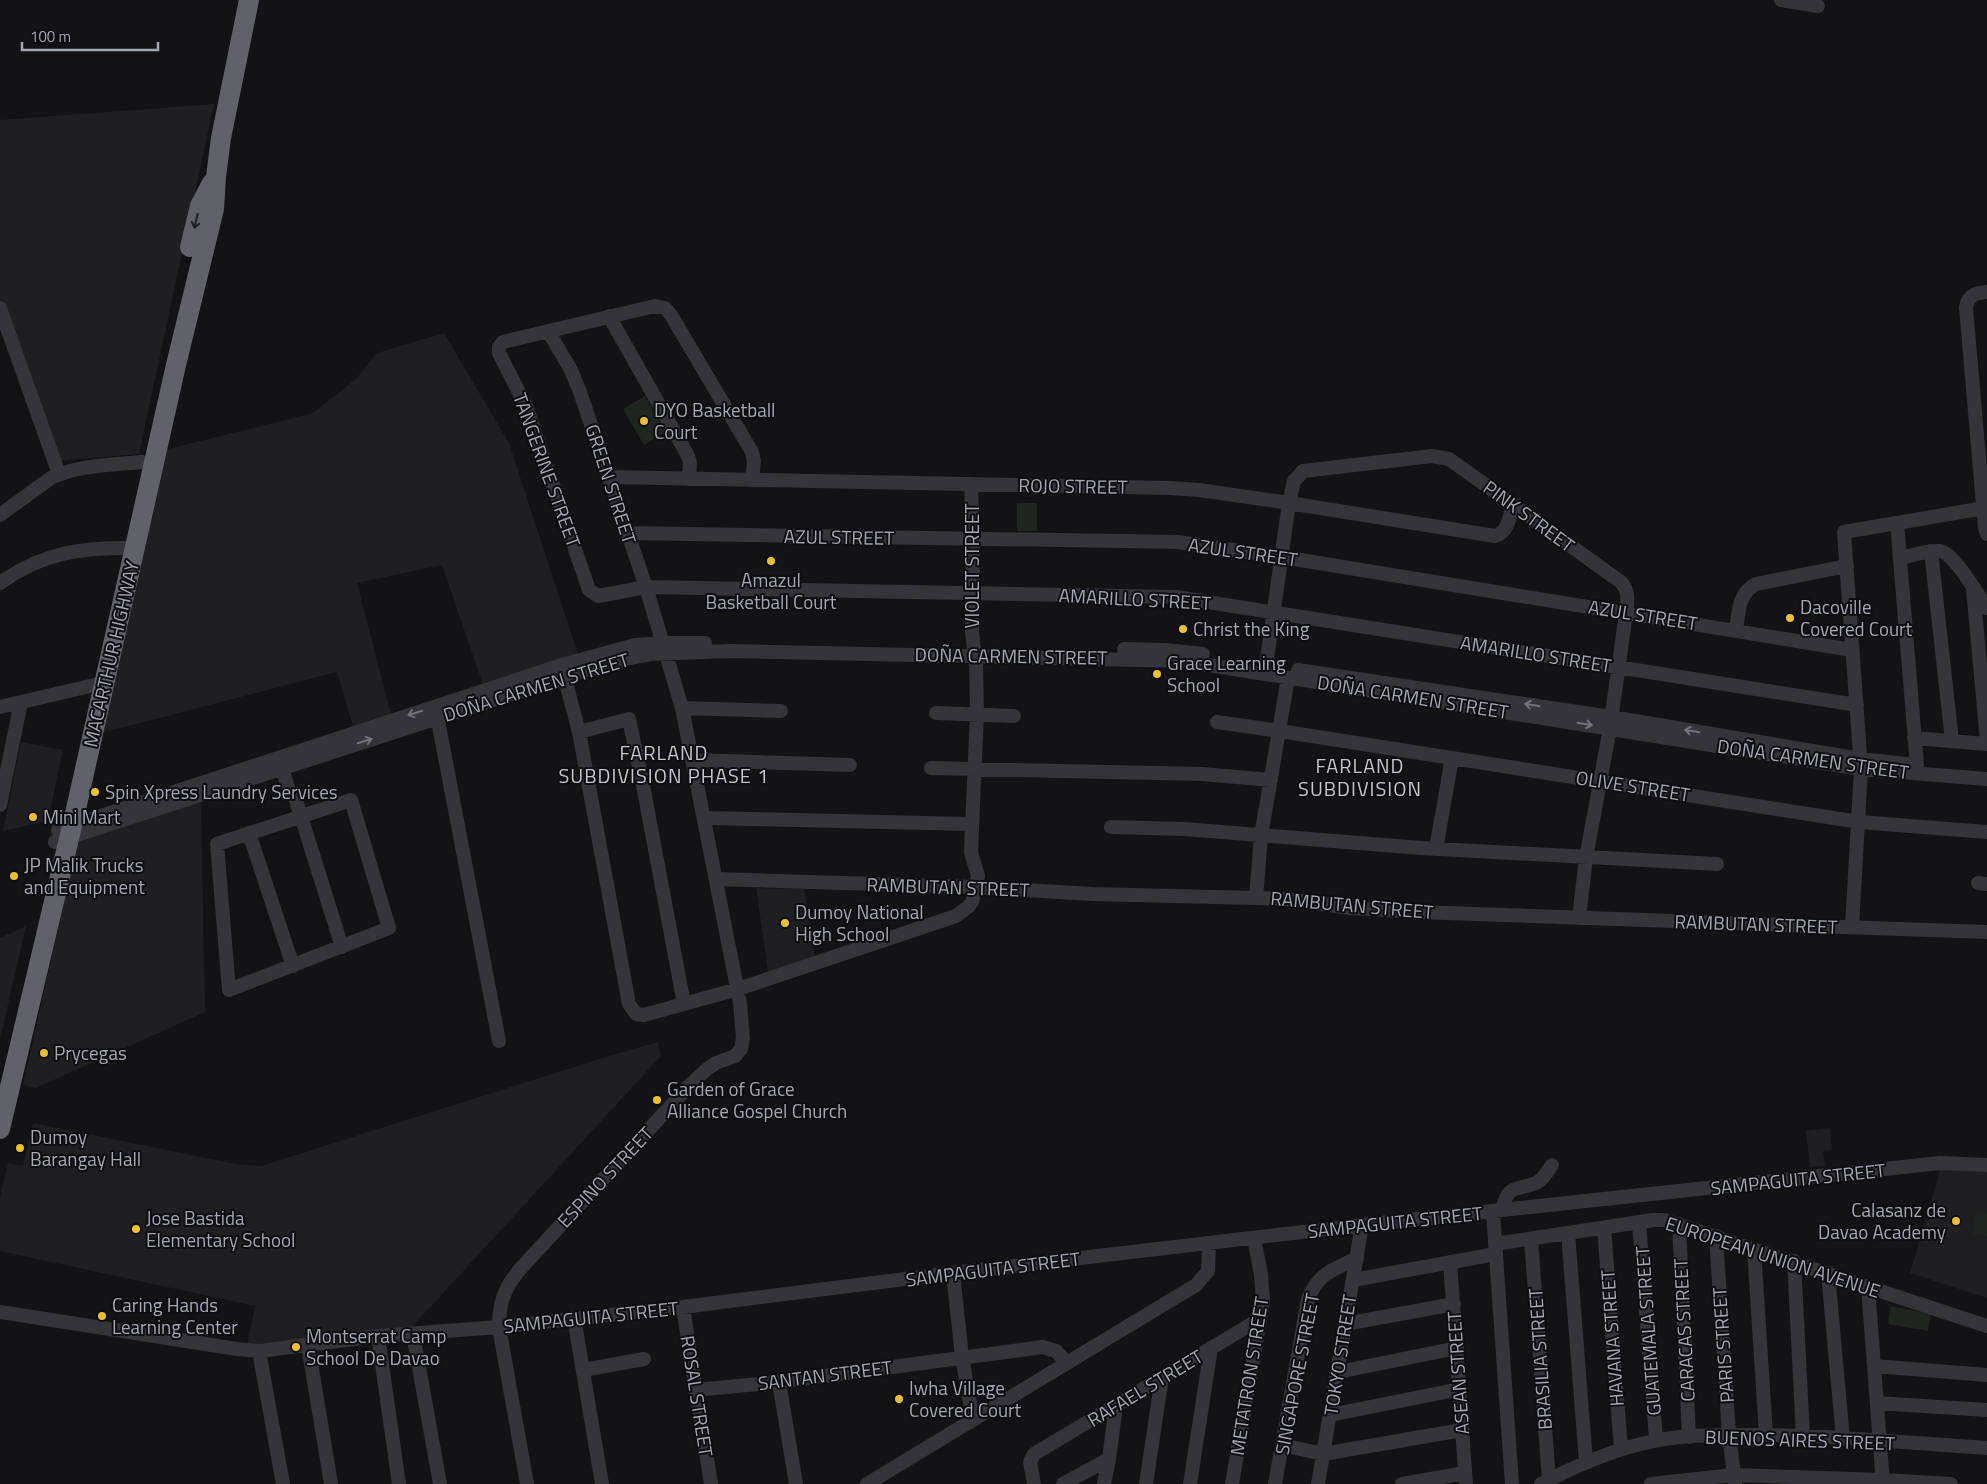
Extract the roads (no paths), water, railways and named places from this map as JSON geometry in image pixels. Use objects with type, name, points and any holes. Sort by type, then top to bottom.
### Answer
[{"type":"highway","name":"MACARTHUR HIGHWAY","points":[[0,1129],[24,1007],[122,576],[214,209],[216,177],[249,0]]},
{"type":"highway","name":"MACARTHUR HIGHWAY","points":[[129,548],[142,462],[200,206],[216,177]]},
{"type":"highway","name":"MACARTHUR HIGHWAY","points":[[0,1083],[24,1007]]},
{"type":"street","points":[[1781,0],[1818,6]]},
{"type":"street","points":[[1987,292],[1973,295],[1967,302],[1966,307],[1983,447],[1984,528],[1987,534]]},
{"type":"street","points":[[548,331],[655,306],[661,306],[668,310],[752,452],[754,461],[752,480]]},
{"type":"street","points":[[0,308],[59,474]]},
{"type":"street","points":[[608,316],[687,454],[690,462],[689,479]]},
{"type":"street","name":"GREEN STREET","points":[[548,331],[574,376],[646,587],[682,708],[705,818]]},
{"type":"street","name":"TANGERINE STREET","points":[[548,331],[504,342],[499,347],[499,353],[526,406],[589,590],[594,594],[602,596],[646,587]]},
{"type":"street","name":"PINK STREET","points":[[1289,503],[1294,481],[1299,473],[1308,470],[1441,456],[1458,464],[1621,582],[1626,588],[1628,596],[1626,612],[1610,723],[1586,858],[1579,918]]},
{"type":"street","points":[[0,515],[50,478],[59,474],[78,469],[142,462]]},
{"type":"street","name":"ROJO STREET","points":[[608,477],[1170,488],[1199,490],[1289,503],[1495,536],[1500,535],[1505,529],[1513,504]]},
{"type":"street","name":"VIOLET STREET","points":[[971,484],[973,538],[972,632],[977,713],[971,852],[978,876],[976,887]]},
{"type":"street","points":[[1852,927],[1861,764],[1844,532],[1897,523],[1984,499]]},
{"type":"street","points":[[1265,669],[1289,503]]},
{"type":"street","points":[[1897,523],[1917,765]]},
{"type":"street","name":"AZUL STREET","points":[[627,533],[1178,542],[1626,612],[1852,650]]},
{"type":"street","points":[[0,583],[26,566],[45,558],[82,549],[103,547],[129,548]]},
{"type":"street","points":[[1901,558],[1931,551],[1940,551],[1949,556],[1987,608]]},
{"type":"street","points":[[1931,551],[1952,741]]},
{"type":"street","points":[[1736,630],[1742,598],[1750,587],[1756,584],[1847,566]]},
{"type":"street","name":"AMARILLO STREET","points":[[646,587],[1176,597],[1857,705]]},
{"type":"street","points":[[1914,738],[1987,742],[1973,589]]},
{"type":"street","name":"DOÑA CARMEN STREET","points":[[63,834],[563,670],[626,658],[665,648],[732,651],[796,648],[974,651],[1165,655],[1204,658],[1861,764],[1987,779]]},
{"type":"street","name":"DOÑA CARMEN STREET","points":[[1265,669],[1288,678],[1610,723]]},
{"type":"street","points":[[563,670],[579,732],[631,1009],[636,1014],[644,1015],[738,989],[956,916],[972,902],[976,887]]},
{"type":"street","points":[[1256,898],[1261,836],[1288,678]]},
{"type":"street","points":[[0,707],[97,685]]},
{"type":"street","points":[[0,805],[21,702]]},
{"type":"street","points":[[682,708],[782,711]]},
{"type":"street","points":[[436,712],[499,1041]]},
{"type":"street","points":[[936,713],[977,713],[1014,716]]},
{"type":"street","points":[[579,732],[628,719],[642,780],[684,1004]]},
{"type":"street","name":"OLIVE STREET","points":[[1217,722],[1859,822],[1987,832]]},
{"type":"street","points":[[1436,849],[1452,758]]},
{"type":"street","points":[[693,760],[850,765]]},
{"type":"street","points":[[284,762],[296,788],[295,797],[342,947]]},
{"type":"street","name":"DOÑA CARMEN STREET","points":[[1861,764],[1917,765],[1987,770]]},
{"type":"street","points":[[931,768],[1202,774],[1270,780]]},
{"type":"street","points":[[351,800],[389,928],[229,990],[217,844],[250,833],[351,800]]},
{"type":"street","points":[[705,818],[972,824]]},
{"type":"street","name":"ESPINO STREET","points":[[527,1484],[499,1327],[500,1304],[504,1292],[515,1276],[690,1085],[712,1066],[738,1053],[742,1044],[738,989],[705,818]]},
{"type":"street","points":[[1111,827],[1184,829],[1436,849],[1717,864]]},
{"type":"street","points":[[250,833],[293,966]]},
{"type":"street","name":"RAMBUTAN STREET","points":[[717,879],[976,887],[1092,894],[1287,899],[1330,906],[1374,910],[1987,932]]},
{"type":"street","name":"SAMPAGUITA STREET","points":[[0,1312],[237,1350],[259,1350],[378,1336],[499,1327],[682,1307],[1362,1225],[1940,1163],[1987,1165]]},
{"type":"street","points":[[1512,1484],[1495,1249],[1497,1211],[1511,1190],[1541,1180],[1552,1166]]},
{"type":"street","name":"EUROPEAN UNION AVENUE","points":[[1352,1280],[1450,1262],[1531,1239],[1664,1220],[1794,1261],[1987,1326]]},
{"type":"street","name":"GUATEMALA STREET","points":[[1640,1223],[1656,1440]]},
{"type":"street","name":"CARACAS STREET","points":[[1679,1224],[1689,1437]]},
{"type":"street","name":"TOKYO STREET","points":[[1318,1484],[1362,1225]]},
{"type":"street","name":"HAVANA STREET","points":[[1604,1228],[1621,1449]]},
{"type":"street","points":[[1568,1233],[1586,1462]]},
{"type":"street","name":"PARIS STREET","points":[[1716,1236],[1729,1435],[1734,1479]]},
{"type":"street","name":"METATRON STREET","points":[[1232,1484],[1263,1302],[1254,1239]]},
{"type":"street","name":"BRASILIA STREET","points":[[1531,1239],[1545,1482]]},
{"type":"street","points":[[867,1484],[1196,1285],[1208,1271],[1209,1244]]},
{"type":"street","points":[[1754,1249],[1766,1435]]},
{"type":"street","name":"SINGAPORE STREET","points":[[1276,1484],[1308,1299],[1313,1287],[1324,1275],[1357,1258]]},
{"type":"street","points":[[1794,1261],[1803,1436]]},
{"type":"street","name":"ASEAN STREET","points":[[1450,1262],[1466,1478]]},
{"type":"street","points":[[953,1273],[962,1357],[973,1420]]},
{"type":"street","points":[[1828,1273],[1843,1439]]},
{"type":"street","points":[[1868,1287],[1883,1482]]},
{"type":"street","points":[[1345,1324],[1454,1304]]},
{"type":"street","name":"ROSAL STREET","points":[[682,1307],[711,1484]]},
{"type":"street","points":[[574,1318],[602,1484]]},
{"type":"street","name":"RAFAEL STREET","points":[[1034,1484],[1030,1467],[1031,1458],[1034,1454],[1260,1319]]},
{"type":"street","points":[[413,1334],[440,1484]]},
{"type":"street","points":[[378,1336],[399,1484]]},
{"type":"street","points":[[308,1345],[331,1484]]},
{"type":"street","name":"SANTAN STREET","points":[[695,1390],[779,1382],[1043,1347],[1056,1351],[1067,1363]]},
{"type":"street","points":[[1190,1484],[1211,1348]]},
{"type":"street","points":[[1338,1372],[1457,1348]]},
{"type":"street","points":[[259,1350],[283,1484]]},
{"type":"street","points":[[583,1370],[644,1359]]},
{"type":"street","points":[[1874,1366],[1987,1375]]},
{"type":"street","points":[[1146,1484],[1162,1377]]},
{"type":"street","points":[[779,1382],[796,1484]]},
{"type":"street","points":[[1330,1415],[1460,1389]]},
{"type":"street","points":[[1877,1403],[1987,1410]]},
{"type":"street","points":[[1104,1484],[1116,1406]]},
{"type":"street","points":[[1282,1445],[1323,1454],[1462,1430]]},
{"type":"street","name":"BUENOS AIRES STREET","points":[[1545,1482],[1586,1462],[1621,1449],[1656,1440],[1689,1437],[1729,1435],[1803,1436],[1987,1448]]},
{"type":"street","points":[[1063,1484],[1109,1459]]},
{"type":"street","points":[[1402,1484],[1466,1478]]},
{"type":"street","points":[[1655,1483],[1734,1479],[1951,1484]]},
{"type":"place","name":"DYO Basketball Court","points":[[644,421]]},
{"type":"place","name":"Amazul Basketball Court","points":[[771,561]]},
{"type":"place","name":"Dacoville Covered Court","points":[[1790,618]]},
{"type":"place","name":"Christ the King","points":[[1183,629]]},
{"type":"place","name":"Grace Learning School","points":[[1157,674]]},
{"type":"place","name":"Spin Xpress Laundry Services","points":[[95,792]]},
{"type":"place","name":"Mini Mart","points":[[33,817]]},
{"type":"place","name":"JP Malik Trucks and Equipment","points":[[14,876]]},
{"type":"place","name":"Dumoy National High School","points":[[785,923]]},
{"type":"place","name":"Prycegas","points":[[44,1053]]},
{"type":"place","name":"Garden of Grace Alliance Gospel Church","points":[[657,1100]]},
{"type":"place","name":"Dumoy Barangay Hall","points":[[20,1148]]},
{"type":"place","name":"Calasanz de Davao Academy","points":[[1956,1221]]},
{"type":"place","name":"Jose Bastida Elementary School","points":[[136,1229]]},
{"type":"place","name":"Caring Hands Learning Center","points":[[102,1316]]},
{"type":"place","name":"Montserrat Camp School De Davao","points":[[296,1347]]},
{"type":"place","name":"Iwha Village Covered Court","points":[[899,1399]]},
{"type":"district","name":"FARLAND SUBDIVISION PHASE 1","points":[[664,764]]},
{"type":"district","name":"FARLAND SUBDIVISION","points":[[1360,778]]}]
